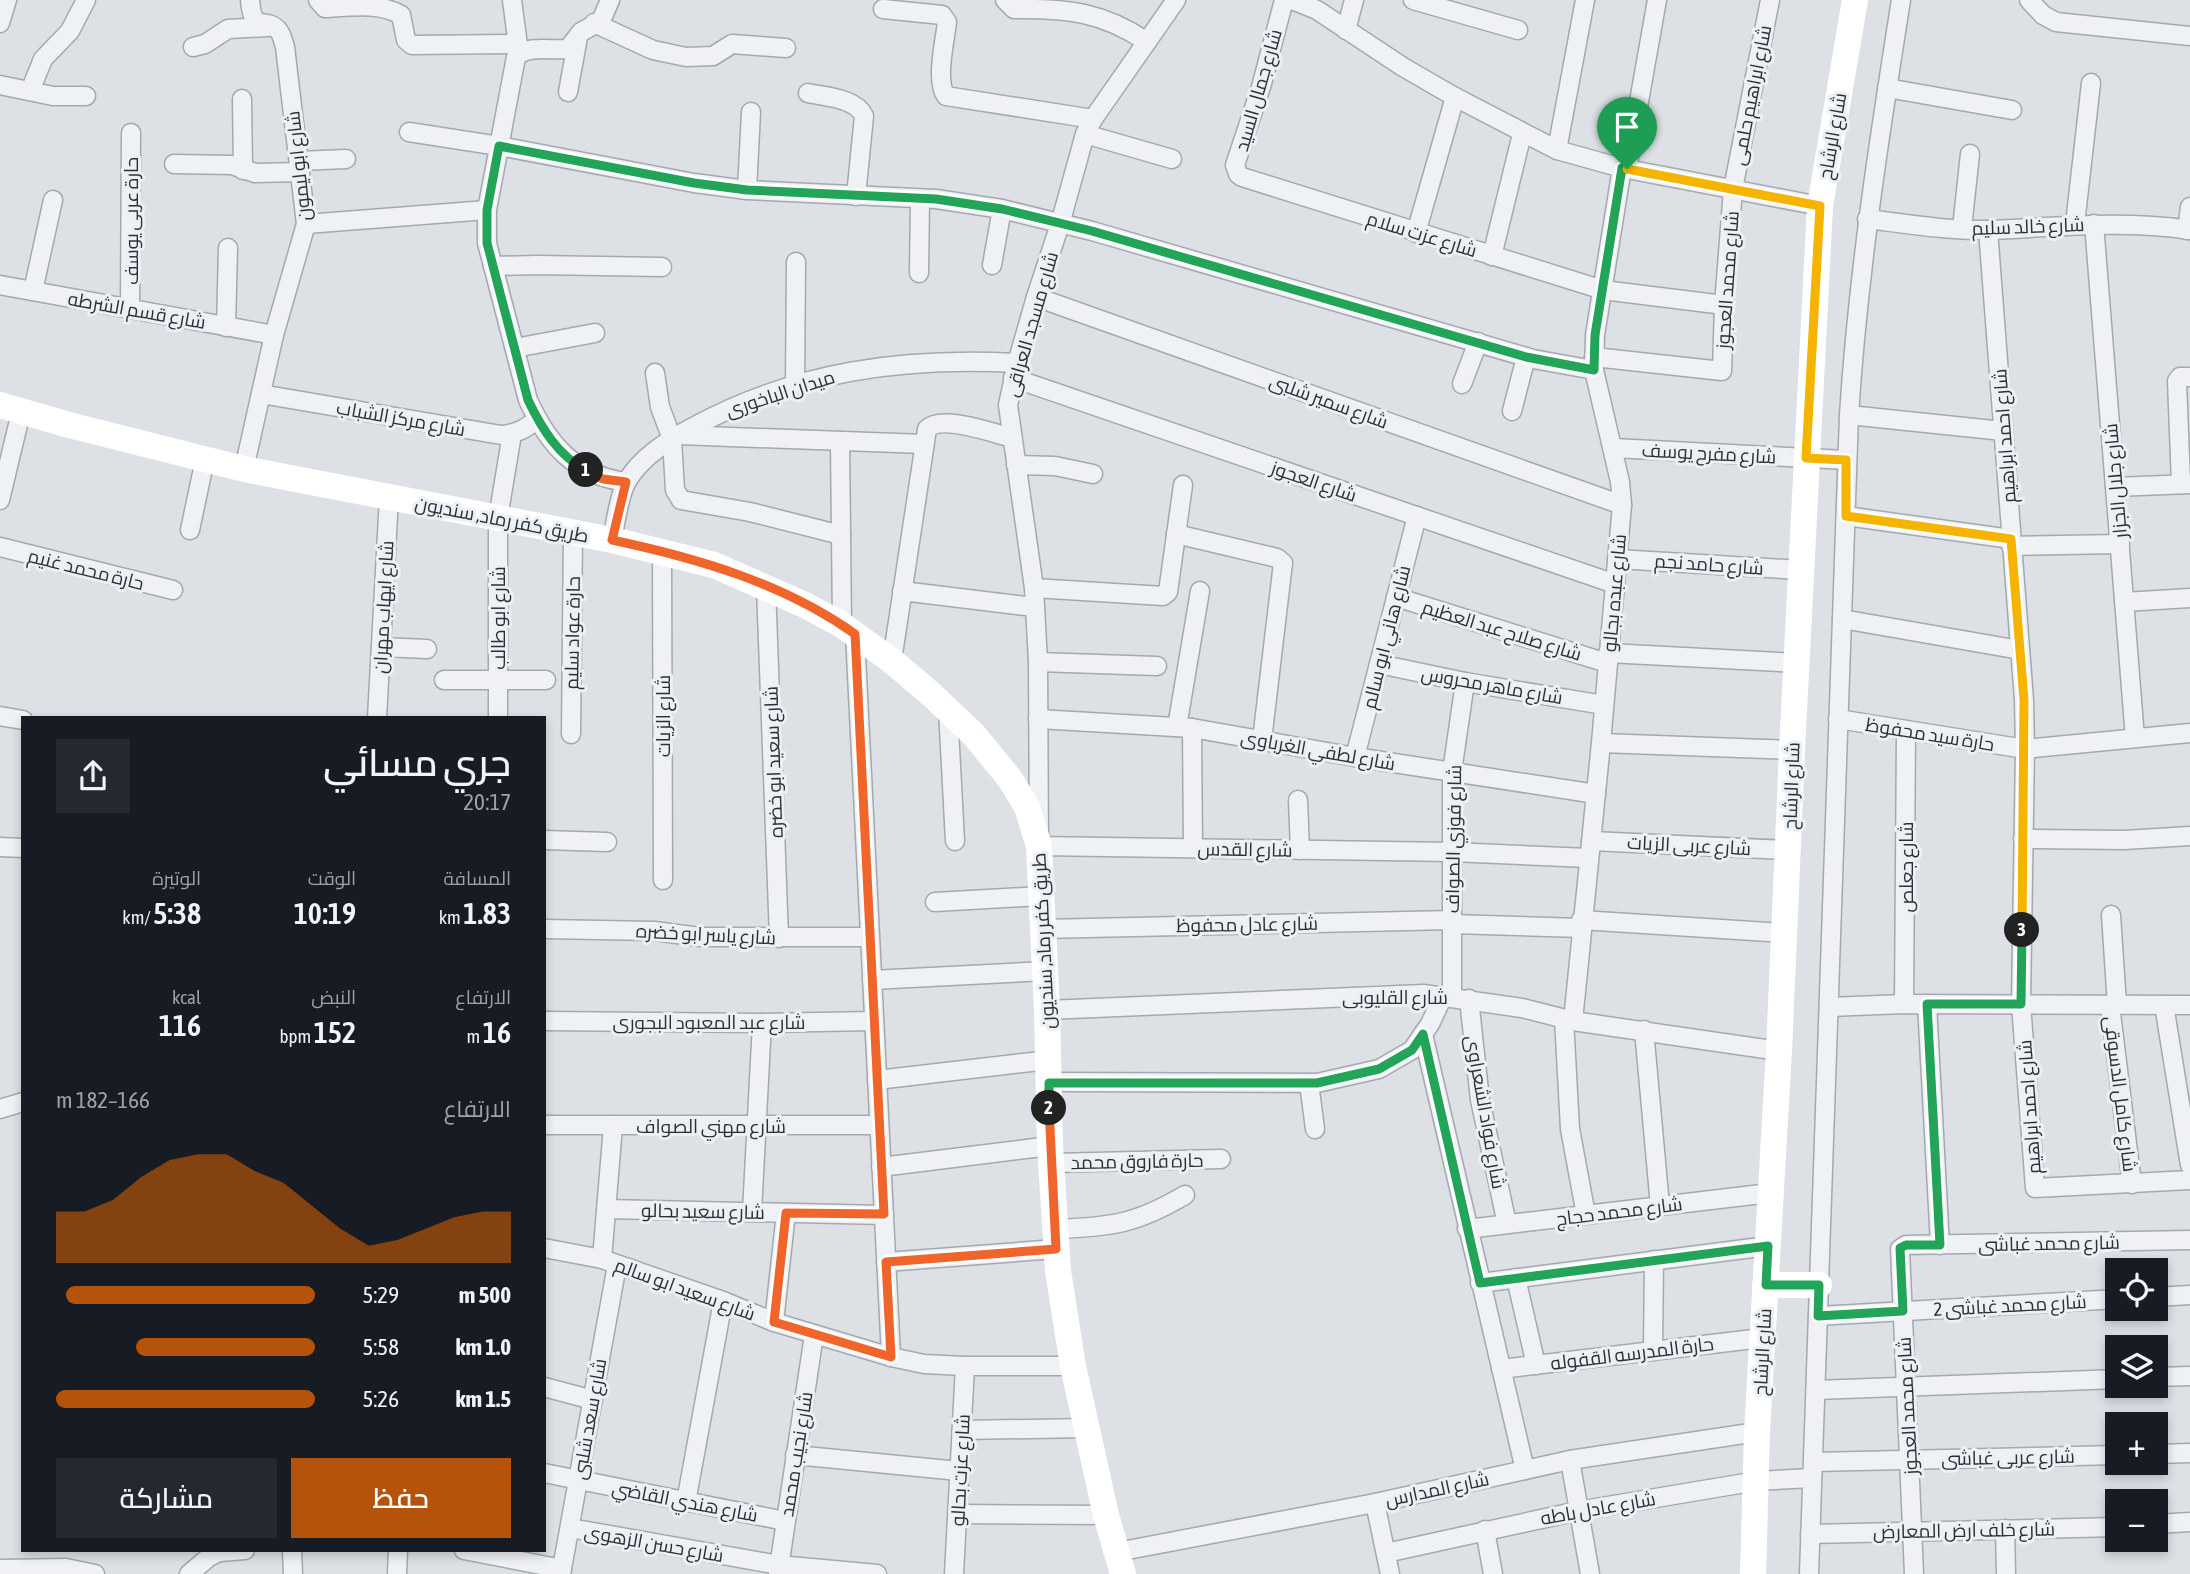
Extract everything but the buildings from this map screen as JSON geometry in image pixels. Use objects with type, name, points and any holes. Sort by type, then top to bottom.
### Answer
[{"type":"street","points":[[0,23],[7,0]]},
{"type":"street","points":[[30,91],[43,59],[69,31],[86,0]]},
{"type":"street","points":[[250,0],[251,16],[258,23],[275,27]]},
{"type":"street","points":[[318,0],[325,8],[370,7],[392,10],[401,15],[406,40],[412,45],[531,50],[568,48],[594,23],[601,21],[610,0]]},
{"type":"street","points":[[512,0],[519,48],[487,210],[487,243],[528,400],[537,419],[565,455],[581,467],[603,479],[626,482]]},
{"type":"street","points":[[1005,0],[1014,9],[1073,10],[1103,18],[1130,30],[1147,42]]},
{"type":"street","name":"شارع مسجد العراقى","points":[[1038,846],[1038,662],[1034,598],[1008,405],[1015,370],[1089,127],[1176,0]]},
{"type":"street","name":"شارع جمال السيد","points":[[1242,177],[1238,174],[1236,165],[1261,87],[1284,0]]},
{"type":"street","points":[[1292,0],[1317,10],[1403,67],[1455,97],[1557,150],[1625,169],[1820,206]]},
{"type":"street","points":[[1346,30],[1354,0]]},
{"type":"street","points":[[1413,0],[1518,30]]},
{"type":"street","points":[[1557,150],[1585,0]]},
{"type":"street","name":"شارع عبده بجالو","points":[[1586,1214],[1570,1129],[1568,1020],[1596,794],[1622,505],[1613,448],[1594,363],[1603,290],[1657,0]]},
{"type":"street","name":"شارع ابراهيم حلمى","points":[[1733,189],[1770,0]]},
{"type":"street","name":"شارع الرشاح","points":[[1753,1574],[1757,1432],[1779,1051],[1820,206],[1855,0]]},
{"type":"street","points":[[1809,1574],[1846,460],[1857,304],[1867,219],[1902,0]]},
{"type":"street","points":[[2029,0],[2043,15],[2056,22],[2190,36]]},
{"type":"street","points":[[883,9],[942,15],[947,22],[941,78],[942,90],[946,96],[1089,127],[1172,159]]},
{"type":"street","points":[[594,23],[653,50],[686,57],[713,56],[732,44],[786,48]]},
{"type":"street","points":[[193,47],[205,44],[228,29],[275,27]]},
{"type":"street","name":"شارع ابو ليمون","points":[[244,470],[274,335],[306,224],[285,47],[280,32],[275,27]]},
{"type":"street","points":[[568,92],[578,37]]},
{"type":"street","points":[[2075,223],[2091,83]]},
{"type":"street","points":[[0,85],[53,96],[86,96]]},
{"type":"street","points":[[1887,88],[2012,110]]},
{"type":"street","points":[[808,93],[855,104],[864,116],[856,196]]},
{"type":"street","points":[[1416,233],[1455,97]]},
{"type":"street","points":[[242,99],[243,170]]},
{"type":"street","points":[[747,190],[751,112]]},
{"type":"street","name":"حارة عربى يوسف","points":[[130,309],[131,132]]},
{"type":"street","points":[[409,132],[747,190],[920,199],[1002,209],[1092,231],[1526,357],[1594,363]]},
{"type":"street","points":[[1492,256],[1522,134]]},
{"type":"street","points":[[1962,228],[1970,154]]},
{"type":"street","points":[[174,164],[232,165],[255,173],[346,159]]},
{"type":"street","name":"شارع عزت سلام","points":[[1242,177],[1603,290],[1724,304]]},
{"type":"street","name":"شارع محمد العجوز","points":[[1594,363],[1722,371],[1733,189]]},
{"type":"street","points":[[919,273],[920,199]]},
{"type":"street","points":[[33,291],[53,200]]},
{"type":"street","points":[[2189,230],[2190,207]]},
{"type":"street","points":[[992,265],[1002,209]]},
{"type":"street","points":[[306,224],[487,210]]},
{"type":"street","name":"شارع خالد سليم","points":[[1867,219],[1988,230],[2075,223],[2162,226],[2189,230]]},
{"type":"street","name":"شارع جلال الجزار","points":[[2094,224],[2135,738]]},
{"type":"street","name":"شارع احمد ابراهيم","points":[[1988,230],[2025,748],[2021,1004],[2035,1188],[2132,1184]]},
{"type":"street","points":[[226,327],[228,248]]},
{"type":"street","points":[[795,385],[796,262]]},
{"type":"street","points":[[493,267],[662,267]]},
{"type":"street","name":"شارع قسم الشرطه","points":[[0,285],[274,335]]},
{"type":"street","name":"شارع سمير شلبى","points":[[1036,298],[1622,505]]},
{"type":"street","points":[[515,348],[595,332]]},
{"type":"street","points":[[1462,384],[1478,342]]},
{"type":"street","points":[[1512,411],[1526,357]]},
{"type":"street","name":"ميدان الباخورى","points":[[612,540],[626,482],[642,463],[675,437],[747,401],[846,372],[914,362],[1015,370]]},
{"type":"street","name":"شارع العجوز","points":[[1015,370],[1417,516],[1615,584]]},
{"type":"street","points":[[655,373],[660,407],[675,437],[675,490],[681,500],[750,512],[841,535]]},
{"type":"street","points":[[2115,487],[2186,484],[2177,381],[2186,377]]},
{"type":"street","name":"شارع مركز الشباب","points":[[261,394],[501,435],[512,434]]},
{"type":"street","points":[[0,500],[11,408]]},
{"type":"street","name":"طريق كفر رماد, سنديون","points":[[11,408],[244,470],[612,540],[714,565],[766,587],[848,630],[892,661],[974,736],[1010,779],[1027,807],[1038,846],[1059,1283],[1073,1366],[1106,1515],[1120,1563]]},
{"type":"street","points":[[1849,415],[2003,431]]},
{"type":"street","points":[[512,434],[528,427],[537,419]]},
{"type":"street","points":[[892,661],[924,444],[929,426],[938,423],[968,426],[1012,438]]},
{"type":"street","name":"شارع ابو طالب","points":[[498,716],[498,518],[512,434]]},
{"type":"street","points":[[675,437],[924,444]]},
{"type":"street","points":[[840,441],[841,535],[872,979],[891,1357]]},
{"type":"street","name":"شارع مفرح يوسف","points":[[1613,448],[1846,460]]},
{"type":"street","points":[[190,530],[205,459]]},
{"type":"street","points":[[1016,465],[1055,466],[1093,474]]},
{"type":"street","points":[[902,592],[1034,598],[1163,596],[1168,592],[1183,485]]},
{"type":"street","name":"شارع ايهاب مهران","points":[[377,716],[389,497]]},
{"type":"street","name":"شارع هاني ابو سالم","points":[[1355,758],[1417,516]]},
{"type":"street","points":[[1846,516],[2011,543],[2120,544]]},
{"type":"street","name":"حارة عواد سليم","points":[[571,734],[573,533]]},
{"type":"street","points":[[1176,534],[1280,559],[1283,567],[1262,740]]},
{"type":"street","name":"حارة محمد غنيم","points":[[0,547],[173,590]]},
{"type":"street","name":"شارع الزيات","points":[[662,551],[663,880]]},
{"type":"street","name":"شارع حامد نجم","points":[[1617,559],[1801,570]]},
{"type":"street","name":"شارع سعيد ابو خضره","points":[[766,587],[779,938]]},
{"type":"street","points":[[1193,848],[1184,728],[1200,592]]},
{"type":"street","name":"شارع صلاح عبد العظيم","points":[[1396,597],[1608,658]]},
{"type":"street","points":[[2124,601],[2190,598]]},
{"type":"street","points":[[1842,619],[2020,650]]},
{"type":"street","points":[[381,648],[427,649]]},
{"type":"street","points":[[1608,658],[1797,663]]},
{"type":"street","points":[[1038,662],[1157,666]]},
{"type":"street","name":"شارع ماهر محروس","points":[[1379,664],[1465,682],[1604,705]]},
{"type":"street","points":[[444,680],[546,680]]},
{"type":"street","name":"شارع فوزي الصواف","points":[[1455,997],[1452,772],[1465,682]]},
{"type":"street","points":[[948,710],[955,841]]},
{"type":"street","points":[[0,716],[21,720]]},
{"type":"street","name":"شارع لطفي الغرباوى","points":[[1038,719],[1184,728],[1355,758],[1596,794]]},
{"type":"street","name":"حارة سيد محفوظ","points":[[1838,719],[2025,748],[2190,733]]},
{"type":"street","name":"شارع جعلص","points":[[1905,1004],[1906,730]]},
{"type":"street","points":[[1601,743],[1792,750]]},
{"type":"street","points":[[1298,800],[1300,850]]},
{"type":"street","points":[[2023,839],[2124,840],[2190,836]]},
{"type":"street","points":[[546,840],[607,842]]},
{"type":"street","points":[[0,846],[21,848]]},
{"type":"street","name":"شارع القدس","points":[[1038,846],[1452,852]]},
{"type":"street","name":"شارع عربى الزيات","points":[[1452,852],[1589,849],[1788,850]]},
{"type":"street","points":[[934,902],[1041,895]]},
{"type":"street","name":"شارع كامل الدسوقى","points":[[2112,915],[2113,1005],[2132,1184]]},
{"type":"street","name":"شارع عادل محفوظ","points":[[1042,929],[1452,922],[1581,924],[1784,933]]},
{"type":"street","name":"شارع ياسر ابو خضره","points":[[546,929],[654,931],[700,937],[868,937]]},
{"type":"street","points":[[872,979],[1045,971]]},
{"type":"street","name":"شارع القليوبى","points":[[1047,1010],[1423,994],[1522,1008],[1568,1020],[1779,1051]]},
{"type":"street","points":[[877,1080],[1048,1071],[1309,1083],[1379,1069],[1412,1050],[1455,997]]},
{"type":"street","name":"شارع فواد الشعراوى","points":[[1455,997],[1507,1224]]},
{"type":"street","points":[[1829,1007],[1905,1004],[2190,1005]]},
{"type":"street","points":[[1927,1004],[1940,1245]]},
{"type":"street","points":[[2164,1004],[2185,1108],[2190,1165]]},
{"type":"street","name":"شارع عبد المعبود البجورى","points":[[546,1021],[874,1021]]},
{"type":"street","points":[[752,1212],[762,1023]]},
{"type":"street","points":[[1644,1030],[1660,1206]]},
{"type":"street","points":[[1423,1034],[1525,1470]]},
{"type":"street","points":[[1309,1083],[1315,1129]]},
{"type":"street","points":[[0,1109],[21,1103]]},
{"type":"street","name":"شارع مهني الصواف","points":[[546,1125],[878,1125]]},
{"type":"street","name":"شارع سعد شلبى","points":[[562,1571],[593,1400],[610,1262],[606,1209],[613,1126]]},
{"type":"street","points":[[881,1167],[1051,1154]]},
{"type":"street","name":"حارة فاروق محمد","points":[[1051,1154],[1221,1159]]},
{"type":"street","points":[[2132,1184],[2190,1180]]},
{"type":"street","name":"شارع محمد حجاج","points":[[1467,1229],[1770,1193]]},
{"type":"street","points":[[886,1262],[1056,1239],[1123,1224],[1156,1212],[1185,1195]]},
{"type":"street","name":"شارع سعيد بحالو","points":[[606,1209],[884,1214]]},
{"type":"street","points":[[774,1322],[786,1213]]},
{"type":"street","name":"شارع محمد غباشى","points":[[1909,1245],[2190,1240]]},
{"type":"street","name":"شارع محمد العجوز","points":[[1909,1245],[1903,1246],[1900,1252],[1914,1574]]},
{"type":"street","points":[[1480,1283],[1768,1246]]},
{"type":"street","name":"شارع سعيد ابو سالم","points":[[546,1248],[610,1262],[723,1301],[774,1322],[891,1357],[925,1364],[965,1366],[1073,1366]]},
{"type":"street","points":[[1653,1351],[1654,1260]]},
{"type":"street","points":[[1516,1278],[1536,1365]]},
{"type":"street","points":[[1766,1285],[1819,1285]]},
{"type":"street","points":[[2168,1296],[2190,1295]]},
{"type":"street","name":"شارع محمد غباشى 2","points":[[1818,1316],[2105,1300]]},
{"type":"street","points":[[686,1502],[723,1301]]},
{"type":"street","name":"شارع نجيب محمد","points":[[778,1569],[814,1335]]},
{"type":"street","name":"حارة المدرسه القفوله","points":[[1501,1369],[1762,1338]]},
{"type":"street","name":"شارع عزت بحالو","points":[[954,1574],[965,1366]]},
{"type":"street","points":[[2168,1377],[2190,1376]]},
{"type":"street","points":[[1816,1390],[2105,1379]]},
{"type":"street","points":[[546,1388],[593,1400]]},
{"type":"street","points":[[962,1430],[1088,1428]]},
{"type":"street","name":"شارع المدارس","points":[[1120,1563],[1570,1460],[1757,1432]]},
{"type":"street","points":[[2168,1454],[2190,1453]]},
{"type":"street","points":[[794,1455],[960,1471]]},
{"type":"street","name":"شارع عربى غباشى","points":[[1813,1470],[1910,1460],[2105,1455]]},
{"type":"street","points":[[1570,1460],[1590,1574]]},
{"type":"street","name":"شارع عادل باطه","points":[[1386,1553],[1578,1511],[1813,1470]]},
{"type":"street","name":"شارع هندي القاضي","points":[[546,1474],[786,1521]]},
{"type":"street","points":[[1375,1503],[1390,1574]]},
{"type":"street","points":[[958,1514],[1106,1515]]},
{"type":"street","points":[[2168,1523],[2190,1522]]},
{"type":"street","name":"شارع خلف ارض المعارض","points":[[1810,1534],[2105,1527]]},
{"type":"street","name":"شارع حسن الزهوى","points":[[570,1528],[778,1569],[877,1574]]},
{"type":"street","points":[[2005,1529],[2006,1574]]},
{"type":"street","points":[[1485,1530],[1493,1574]]},
{"type":"street","points":[[189,1574],[208,1557],[220,1552]]},
{"type":"street","points":[[292,1552],[293,1574]]},
{"type":"street","points":[[397,1574],[398,1552]]},
{"type":"street","points":[[473,1552],[562,1571]]},
{"type":"street","points":[[0,1569],[55,1559],[66,1567],[95,1574]]},
{"type":"route","points":[[499,146],[694,183],[747,190],[936,199],[1002,209],[1092,231],[1526,357],[1594,370],[1595,335],[1622,168],[1627,169],[1820,206],[1806,458],[1846,460],[1846,516],[2011,539],[2024,700],[2021,1004],[1927,1004],[1940,1245],[1906,1245],[1900,1248],[1903,1311],[1818,1316],[1819,1285],[1766,1285],[1768,1246],[1480,1283],[1423,1034],[1412,1050],[1379,1069],[1317,1083],[1049,1083],[1056,1249],[886,1262],[891,1357],[774,1322],[786,1213],[884,1214],[868,937],[855,634],[805,605],[714,565],[612,540],[626,482],[603,479],[565,455],[537,419],[528,400],[487,243],[487,210],[499,146]]}]
